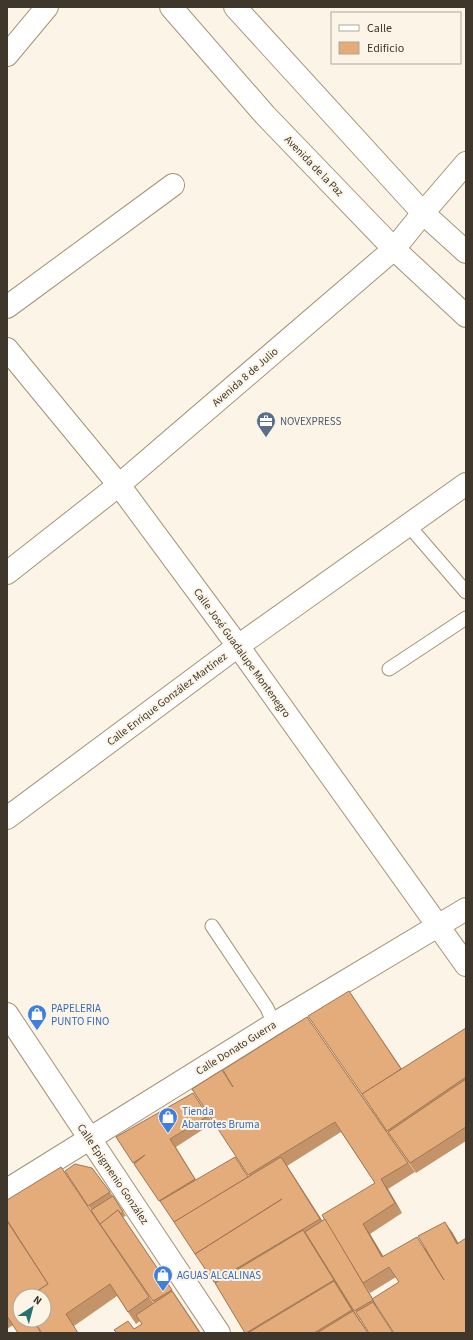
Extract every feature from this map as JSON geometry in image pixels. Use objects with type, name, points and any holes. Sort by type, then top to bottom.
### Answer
[{"type":"street","points":[[7,55],[46,7]]},
{"type":"street","name":"Avenida de la Paz","points":[[170,7],[265,115],[394,249],[466,316]]},
{"type":"street","points":[[236,7],[423,213],[466,252]]},
{"type":"street","name":"Avenida 8 de Julio","points":[[7,573],[119,485],[394,249],[466,163]]},
{"type":"street","points":[[7,307],[173,184]]},
{"type":"street","name":"Calle José Guadalupe Montenegro","points":[[7,349],[119,485],[238,646],[466,965]]},
{"type":"street","name":"Calle Enrique González Martínez","points":[[7,818],[238,646],[466,484]]},
{"type":"street","name":"Calle Donato Guerra","points":[[7,1190],[274,1024],[466,909]]},
{"type":"street","name":"Calle Epigmenio González","points":[[7,1014],[220,1333]]},
{"type":"lane","points":[[408,526],[466,592]]},
{"type":"lane","points":[[389,669],[466,618]]},
{"type":"lane","points":[[212,926],[267,1008],[274,1024]]},
{"type":"building","points":[[349,991],[401,1069],[362,1094],[308,1016]]},
{"type":"building","points":[[307,1017],[408,1163],[381,1179],[395,1203],[363,1224],[382,1257],[417,1237],[444,1280],[418,1236],[445,1222],[457,1244],[466,1238],[466,1333],[394,1333],[372,1299],[399,1282],[389,1267],[363,1283],[322,1215],[375,1183],[335,1122],[248,1175],[192,1089],[222,1070],[233,1087],[223,1070]]},
{"type":"building","points":[[466,1028],[466,1077],[387,1131],[362,1094]]},
{"type":"building","points":[[466,1079],[466,1127],[410,1163],[388,1132]]},
{"type":"building","points":[[193,1093],[208,1116],[170,1139],[195,1179],[159,1201],[134,1164],[145,1155],[133,1163],[116,1137]]},
{"type":"building","points":[[235,1157],[248,1177],[174,1222],[160,1201]]},
{"type":"building","points":[[281,1157],[320,1219],[214,1282],[174,1222]]},
{"type":"building","points":[[75,1164],[92,1168],[110,1192],[88,1206],[65,1171]]},
{"type":"building","points":[[61,1167],[149,1297],[128,1312],[110,1284],[66,1314],[78,1333],[42,1333],[39,1328],[52,1328],[52,1288],[42,1288],[48,1284],[7,1220],[7,1200]]},
{"type":"building","points":[[113,1196],[123,1212],[121,1214],[118,1210],[100,1224],[91,1210]]},
{"type":"building","points":[[118,1210],[172,1290],[153,1301],[100,1224]]},
{"type":"building","points":[[325,1219],[373,1300],[354,1311],[305,1232]]},
{"type":"building","points":[[7,1221],[48,1284],[42,1288],[12,1288],[12,1324],[7,1316]]},
{"type":"building","points":[[303,1230],[334,1280],[245,1333],[215,1283]]},
{"type":"building","points":[[334,1281],[352,1310],[314,1333],[248,1333]]},
{"type":"building","points":[[172,1291],[200,1333],[117,1333],[114,1330],[128,1321],[134,1329],[142,1324],[136,1315]]},
{"type":"building","points":[[373,1302],[393,1333],[369,1333],[356,1312]]},
{"type":"building","points":[[353,1311],[368,1333],[317,1333]]},
{"type":"building","points":[[15,1328],[38,1328],[41,1333],[18,1333]]},
{"type":"place","name":"NOVEXPRESS","points":[[266,438]]},
{"type":"place","name":"PAPELERIA PUNTO FINO","points":[[37,1031]]},
{"type":"place","name":"Tienda Abarrotes Bruma","points":[[168,1134]]},
{"type":"place","name":"AGUAS ALCALINAS","points":[[163,1292]]}]
